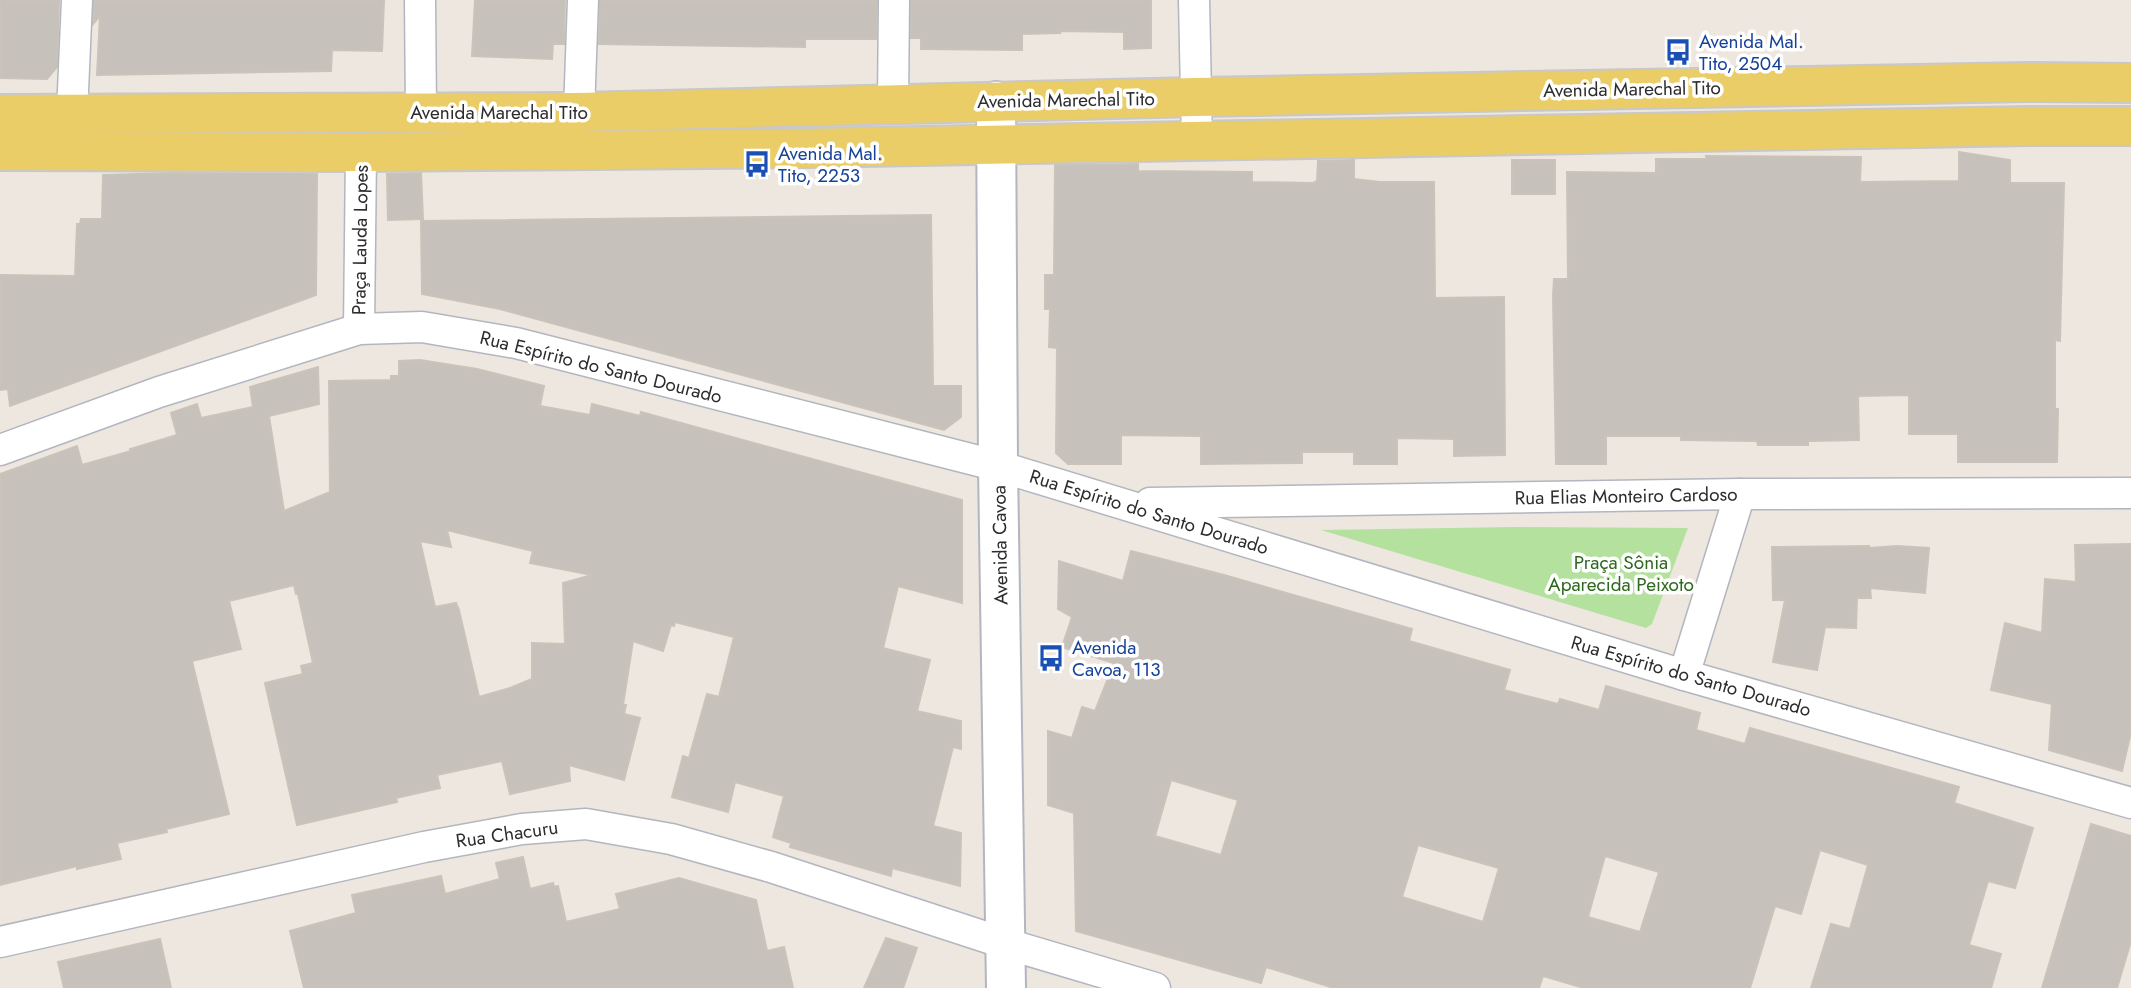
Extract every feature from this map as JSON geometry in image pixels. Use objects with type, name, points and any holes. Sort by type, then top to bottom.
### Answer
[{"type":"main road","name":"Avenida Marechal Tito","points":[[0,114],[579,112],[1196,97],[2029,82],[2131,83]]},
{"type":"main road","name":"Avenida Marechal Tito","points":[[0,151],[360,152],[2131,126]]},
{"type":"street","points":[[72,113],[77,0]]},
{"type":"street","points":[[421,0],[421,112]]},
{"type":"street","points":[[579,112],[583,0]]},
{"type":"street","points":[[892,103],[894,0]]},
{"type":"street","points":[[1194,0],[1197,141]]},
{"type":"street","name":"Avenida Cavoa","points":[[996,102],[998,466],[1006,988]]},
{"type":"street","name":"Praça Lauda Lopes","points":[[359,329],[360,152]]},
{"type":"street","name":"Rua Espírito do Santo Dourado","points":[[0,450],[159,392],[359,329],[422,327],[516,343],[998,466],[1684,676],[2131,803]]},
{"type":"street","name":"Rua Elias Monteiro Cardoso","points":[[1121,503],[1740,494],[2131,493]]},
{"type":"street","points":[[1684,676],[1740,494]]},
{"type":"street","name":"Rua Chacuru","points":[[0,942],[424,847],[522,829],[586,824],[671,839],[771,867],[1007,944],[1155,988]]},
{"type":"green space","name":"Praça Sônia Aparecida Peixoto","points":[[1688,528],[1652,624],[1646,628],[1321,530]]},
{"type":"building","points":[[0,0],[59,0],[57,67],[47,79],[0,78]]},
{"type":"building","points":[[94,0],[384,0],[382,51],[332,50],[331,71],[97,75],[100,16],[93,24]]},
{"type":"building","points":[[475,0],[565,0],[564,44],[553,44],[552,59],[472,56]]},
{"type":"building","points":[[600,0],[877,0],[876,39],[805,39],[805,47],[599,44]]},
{"type":"building","points":[[911,0],[1151,0],[1151,48],[1124,49],[1124,32],[1059,31],[1060,33],[1022,34],[1022,50],[921,49],[921,38],[911,38]]},
{"type":"building","points":[[1959,152],[2010,160],[2010,183],[2064,183],[2060,341],[2055,340],[2057,462],[1958,462],[1958,434],[1909,434],[1909,395],[1858,396],[1859,440],[1808,441],[1808,445],[1758,445],[1757,441],[1681,440],[1681,436],[1606,436],[1606,464],[1556,464],[1553,296],[1554,279],[1568,279],[1567,172],[1656,173],[1656,159],[1707,159],[1706,156],[1861,157],[1860,182],[1959,181]]},
{"type":"building","points":[[1354,160],[1354,179],[1434,182],[1435,298],[1504,297],[1505,455],[1454,456],[1454,439],[1397,438],[1397,464],[1354,464],[1354,452],[1302,452],[1302,463],[1201,464],[1201,436],[1121,435],[1121,464],[1068,464],[1056,453],[1057,348],[1049,347],[1050,309],[1045,309],[1045,275],[1054,275],[1055,165],[1138,164],[1138,171],[1252,172],[1252,182],[1313,183],[1317,181],[1318,161]]},
{"type":"building","points":[[1512,160],[1555,160],[1555,194],[1512,194]]},
{"type":"building","points":[[421,173],[423,219],[388,220],[387,174]]},
{"type":"building","points":[[317,174],[316,295],[10,406],[8,389],[0,390],[0,275],[75,276],[77,224],[80,224],[81,219],[102,219],[103,175]]},
{"type":"building","points":[[931,215],[933,386],[961,386],[961,417],[944,430],[500,309],[422,294],[421,221]]},
{"type":"building","points":[[420,360],[477,369],[544,386],[540,406],[590,415],[592,404],[640,416],[641,412],[962,500],[962,603],[898,586],[883,648],[930,660],[917,711],[961,721],[961,749],[953,747],[933,826],[961,833],[960,886],[892,868],[891,876],[790,847],[791,843],[773,837],[784,796],[735,782],[728,812],[672,797],[683,756],[689,758],[707,694],[719,697],[734,637],[675,622],[674,626],[671,625],[663,651],[633,641],[623,705],[626,705],[624,714],[640,718],[624,780],[569,765],[570,781],[510,794],[502,761],[437,775],[440,788],[396,798],[397,802],[297,825],[265,683],[303,674],[301,666],[313,663],[294,585],[229,601],[241,649],[192,661],[229,814],[117,843],[121,859],[77,869],[77,866],[0,885],[0,474],[77,446],[82,465],[131,451],[130,449],[177,435],[171,413],[197,404],[201,418],[253,407],[250,387],[318,367],[319,404],[269,416],[284,511],[330,492],[329,381],[391,380],[391,376],[399,376],[399,361]],"holes":[[[447,530],[533,551],[530,563],[592,575],[563,583],[565,644],[532,643],[532,679],[479,697],[459,610],[456,603],[435,607],[420,541],[451,547]]]},
{"type":"building","points":[[2131,544],[2131,732],[2122,771],[2049,750],[2052,704],[1991,690],[2005,623],[2042,633],[2045,579],[2076,582],[2075,545]]},
{"type":"building","points":[[1772,547],[1929,548],[1925,593],[1870,588],[1871,598],[1857,598],[1856,628],[1825,627],[1817,670],[1773,662],[1785,600],[1773,600]]},
{"type":"building","points":[[1131,551],[1412,629],[1409,641],[1510,670],[1504,690],[1558,704],[1560,699],[1599,710],[1606,686],[1700,713],[1696,730],[1745,744],[1750,728],[1959,787],[1954,803],[2033,828],[2015,888],[1988,881],[1969,945],[2001,954],[1991,988],[1811,988],[1831,924],[1850,929],[1868,865],[1820,850],[1801,914],[1775,906],[1750,988],[1584,988],[1543,976],[1539,988],[1334,988],[1266,967],[1261,983],[1076,931],[1074,813],[1048,805],[1048,731],[1072,738],[1082,707],[1095,711],[1114,663],[1062,647],[1072,617],[1058,609],[1059,561],[1123,581]],"holes":[[[1171,780],[1238,800],[1221,855],[1155,836]],[[1418,845],[1499,868],[1483,922],[1402,897]],[[1605,856],[1659,872],[1640,932],[1588,917]]]},
{"type":"building","points":[[2091,824],[2131,836],[2131,941],[2117,988],[2042,988]]},
{"type":"building","points":[[523,857],[530,889],[553,883],[554,887],[558,886],[566,922],[620,909],[616,894],[679,878],[756,900],[767,951],[784,947],[793,988],[304,988],[290,931],[356,913],[352,895],[441,876],[445,894],[500,879],[496,863]]},
{"type":"building","points":[[886,938],[917,948],[903,988],[864,988]]},
{"type":"building","points":[[160,939],[171,988],[64,988],[58,962]]},
{"type":"place","name":"Avenida Mal. Tito, 2504","points":[[1678,52]]},
{"type":"place","name":"Avenida Mal. Tito, 2253","points":[[757,164]]},
{"type":"place","name":"Avenida Cavoa, 113","points":[[1051,658]]}]
